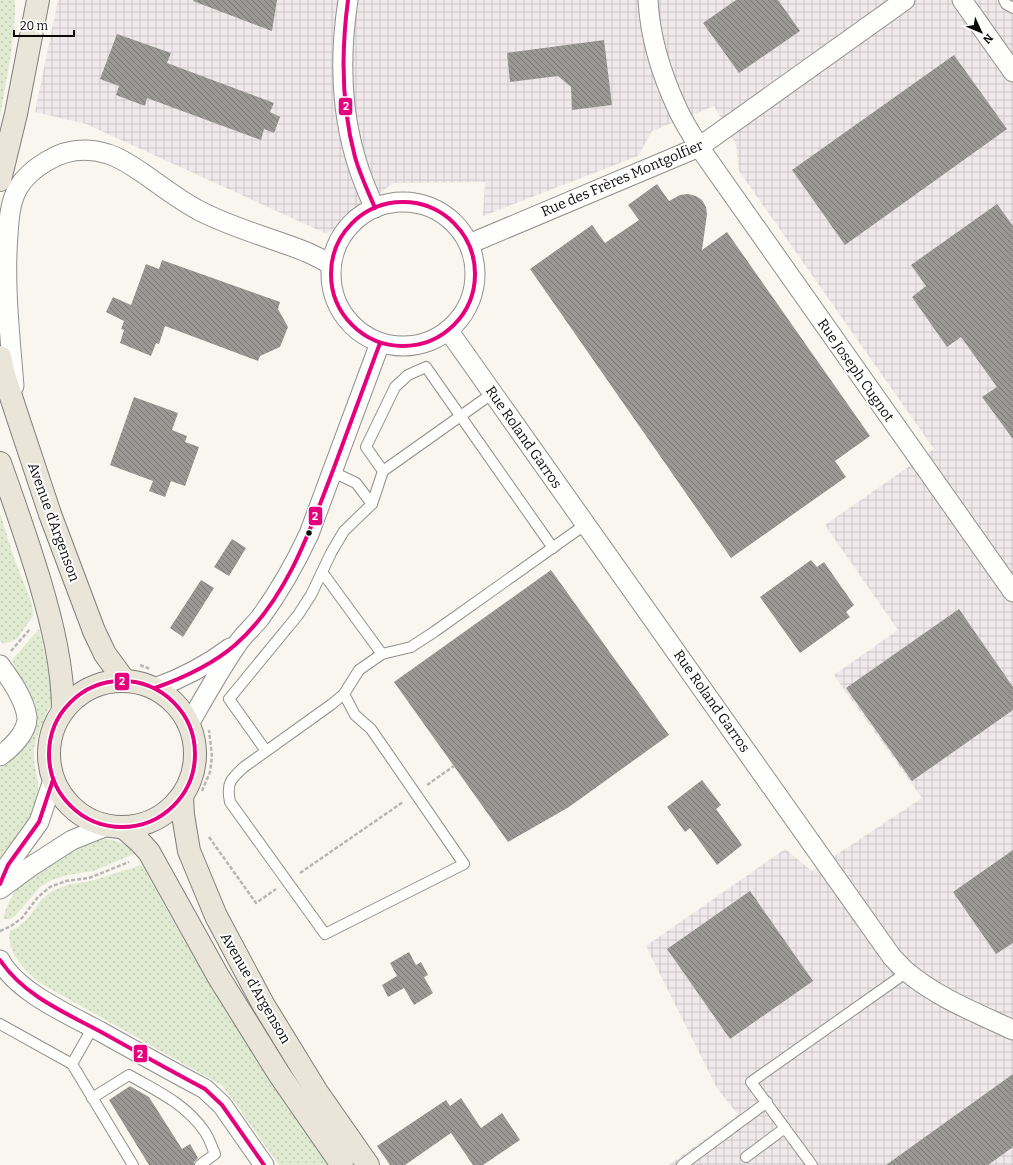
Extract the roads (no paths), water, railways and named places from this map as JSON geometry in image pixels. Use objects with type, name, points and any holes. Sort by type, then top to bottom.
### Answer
[{"type":"main road","points":[[0,166],[23,0]]},
{"type":"main road","points":[[0,180],[16,114],[38,0]]},
{"type":"main road","name":"Avenue d'Argenson","points":[[0,357],[4,375],[50,514],[94,631],[105,654],[124,680]]},
{"type":"main road","points":[[0,463],[28,541],[50,614],[58,651],[63,690],[63,710]]},
{"type":"main road","points":[[124,680],[140,682],[155,688],[175,703],[199,726],[194,742],[195,761],[190,779],[192,795],[166,812],[145,823],[115,826],[84,817],[66,801],[53,780],[49,762],[49,744],[54,726],[63,710],[79,694],[100,684],[124,680]]},
{"type":"main road","name":"Avenue d'Argenson","points":[[192,795],[183,815],[188,851],[216,916],[263,1004],[317,1092],[368,1165]]},
{"type":"main road","name":"Avenue d'Argenson","points":[[115,826],[140,842],[149,852],[218,976],[279,1074],[342,1165]]},
{"type":"street","points":[[348,0],[343,63],[344,106],[353,154],[364,186],[374,208]]},
{"type":"street","name":"Rue Joseph Cugnot","points":[[648,0],[649,18],[662,70],[678,110],[699,148],[1013,592]]},
{"type":"street","name":"Rue des Frères Montgolfier","points":[[469,244],[699,148],[905,0]]},
{"type":"street","points":[[962,0],[1013,72]]},
{"type":"street","points":[[17,415],[6,295],[6,255],[9,220],[14,197],[18,188],[30,173],[53,157],[79,150],[109,154],[120,159],[172,194],[201,211],[235,226],[318,256],[331,265]]},
{"type":"street","points":[[396,202],[419,204],[439,212],[457,226],[469,244],[475,267],[473,291],[464,312],[448,330],[427,342],[404,346],[380,343],[363,334],[348,321],[337,304],[331,285],[331,265],[339,241],[354,221],[374,208],[396,202]]},
{"type":"street","name":"Rue Roland Garros","points":[[448,330],[888,950],[907,972],[928,987],[954,1002],[1013,1030]]},
{"type":"street","points":[[199,726],[212,684],[236,644],[258,620],[279,592],[309,534],[380,343]]},
{"type":"street","points":[[155,688],[198,670],[236,644]]},
{"type":"street","points":[[0,665],[22,701],[27,718],[23,731],[16,742],[0,756]]},
{"type":"street","points":[[0,884],[8,865],[39,822],[53,780]]},
{"type":"street","points":[[0,889],[30,867],[72,840],[115,826]]},
{"type":"street","points":[[0,960],[4,968],[21,985],[48,1003],[205,1089],[222,1105],[264,1165]]},
{"type":"lane","points":[[1004,0],[1006,4],[1013,8]]},
{"type":"lane","points":[[382,471],[366,447],[395,386],[408,375],[426,367],[553,548]]},
{"type":"lane","points":[[266,751],[229,699],[298,615],[311,595],[331,553],[344,531],[372,504],[382,471],[493,393]]},
{"type":"lane","points":[[333,472],[356,483],[372,504]]},
{"type":"lane","points":[[344,694],[355,715],[371,729],[464,864],[325,934],[230,802],[228,791],[232,779],[244,767],[344,694],[359,670],[382,654],[411,646],[434,632],[586,524]]},
{"type":"lane","points":[[322,572],[382,654]]},
{"type":"lane","points":[[812,1165],[751,1082],[907,972]]},
{"type":"lane","points":[[0,1024],[72,1064],[133,1165]]},
{"type":"lane","points":[[72,1064],[93,1027]]},
{"type":"lane","points":[[92,1098],[128,1075],[173,1100],[192,1115],[206,1133],[215,1154],[200,1165]]},
{"type":"lane","points":[[682,1165],[767,1102]]},
{"type":"lane","points":[[746,1157],[785,1128]]}]
